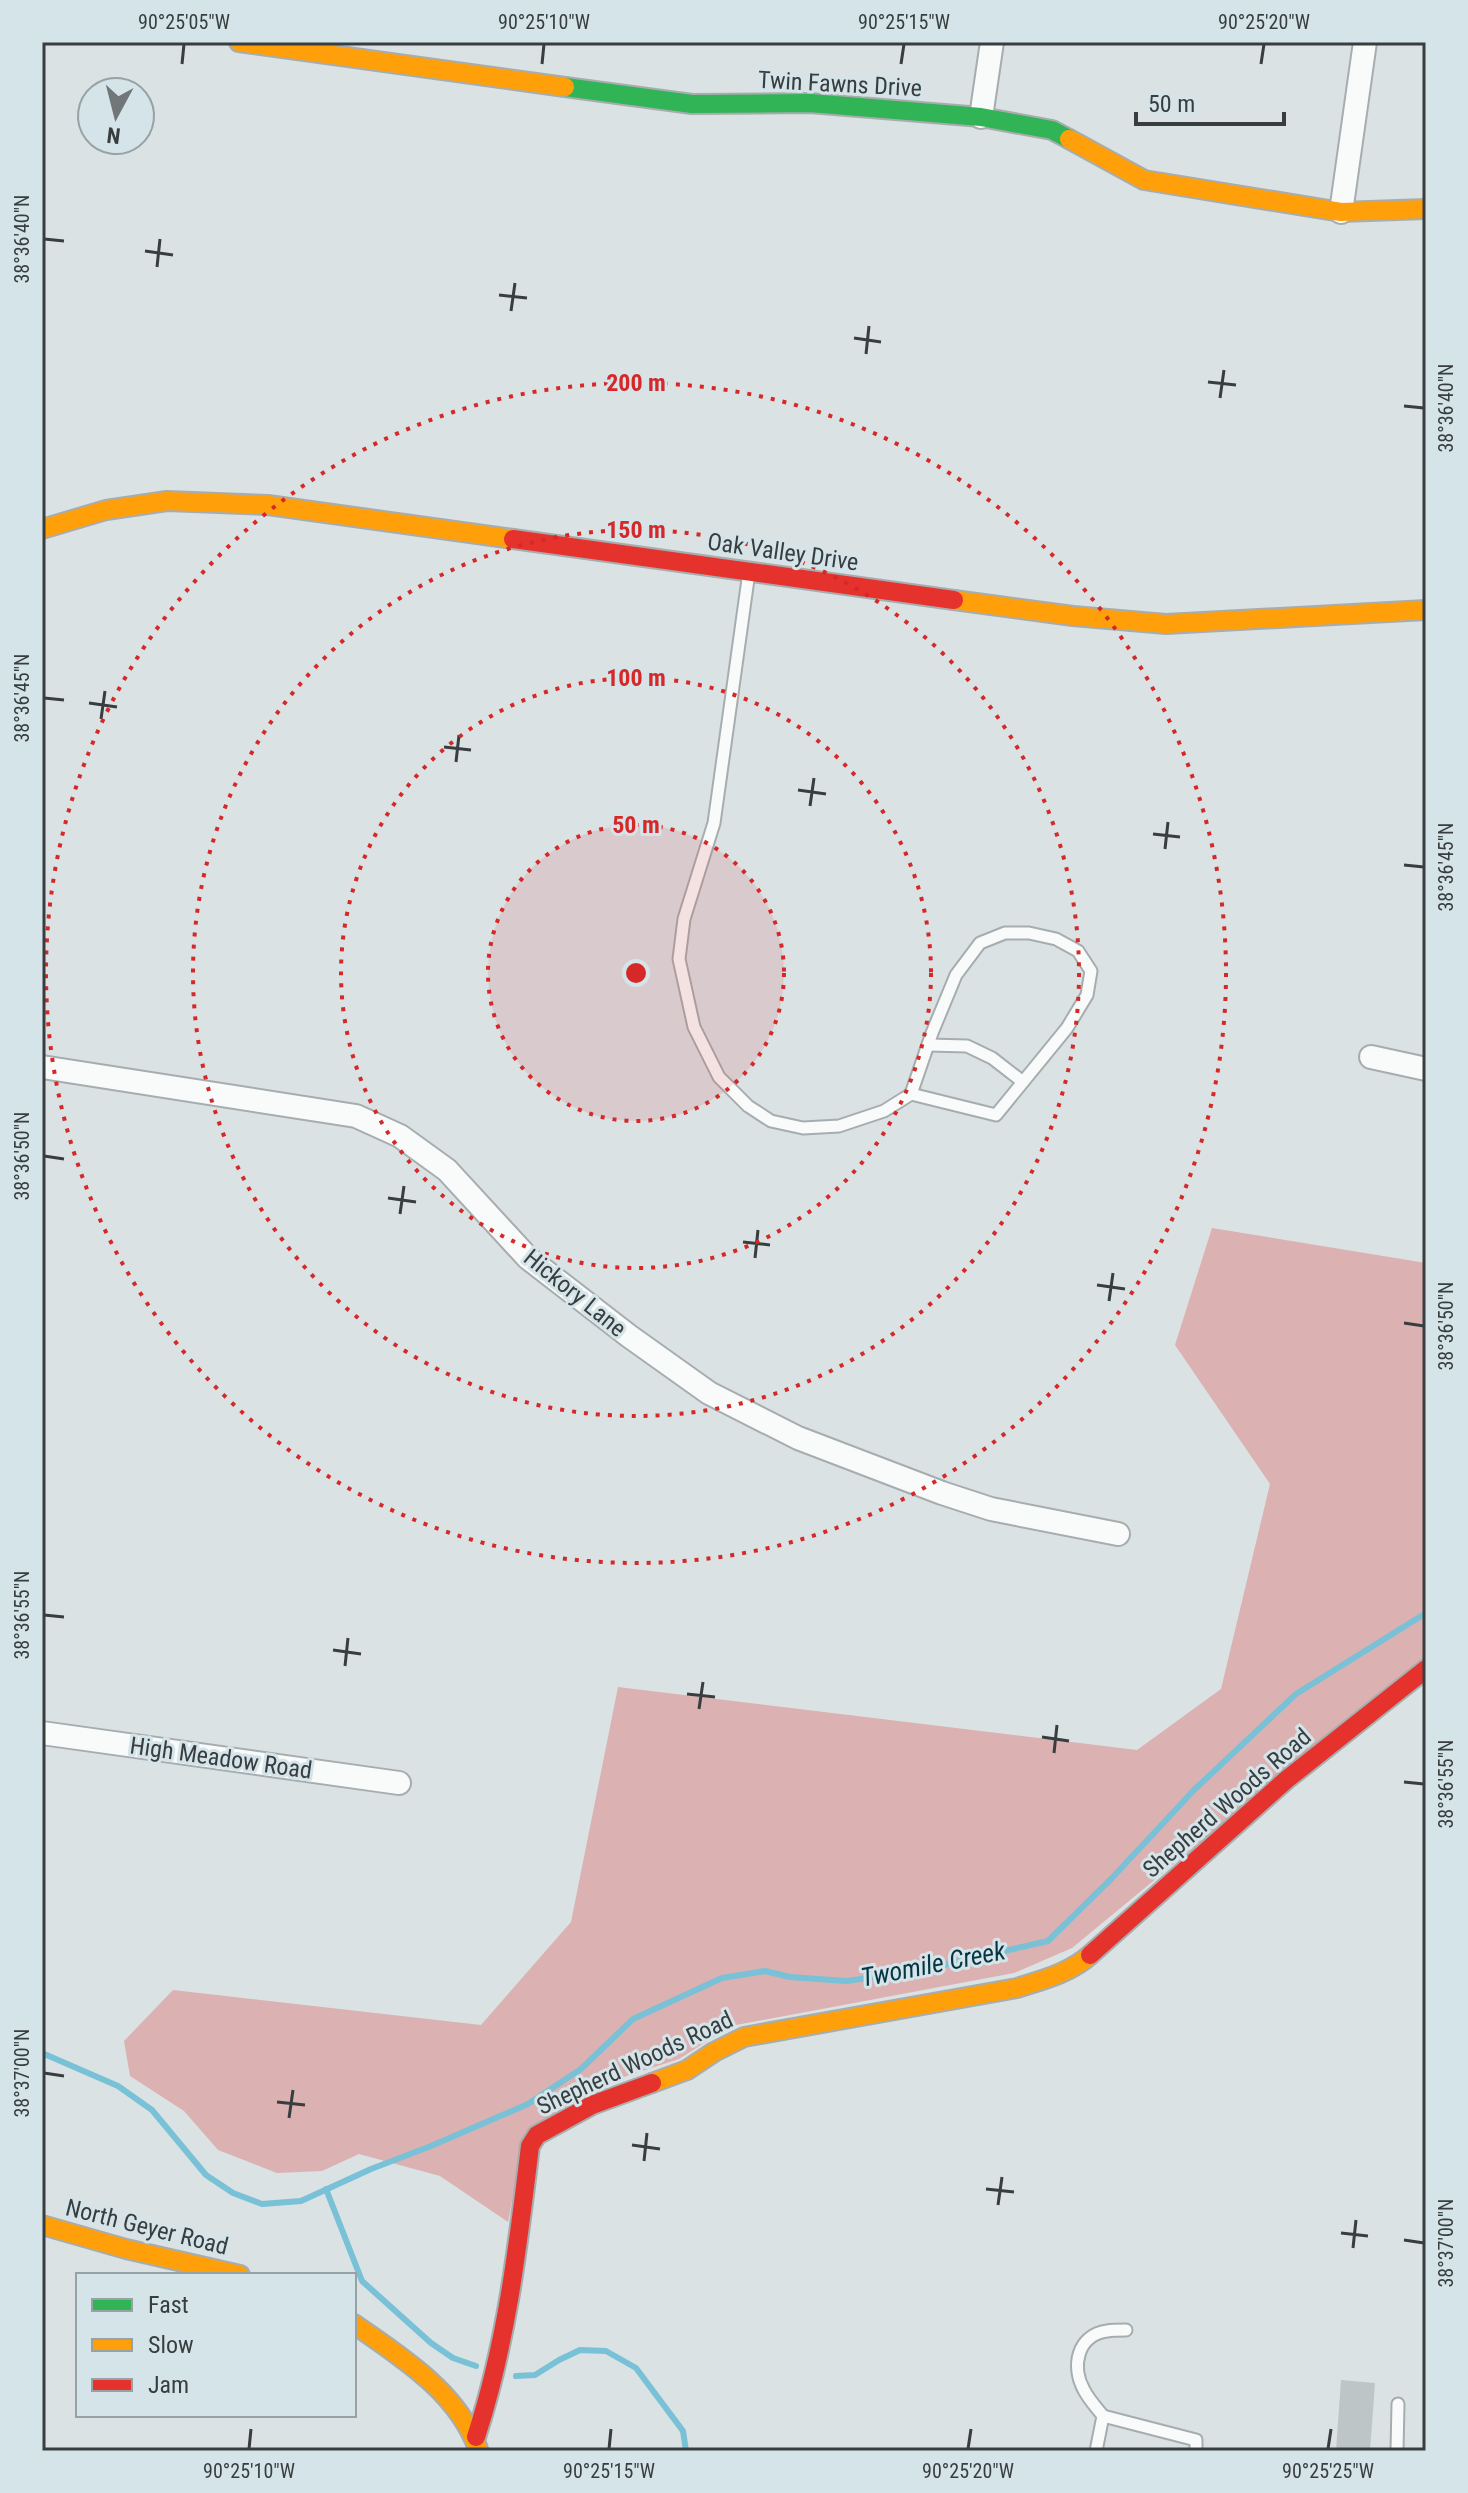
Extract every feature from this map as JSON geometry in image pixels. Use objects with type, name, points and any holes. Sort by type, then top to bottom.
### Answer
[{"type":"street","name":"Twin Fawns Drive","points":[[239,42],[692,104],[810,103],[981,117],[1052,130],[1144,180],[1341,212],[1426,209]]},
{"type":"street","points":[[981,117],[992,42]]},
{"type":"street","points":[[1341,212],[1365,42]]},
{"type":"street","name":"Oak Valley Drive","points":[[42,529],[106,510],[167,501],[268,505],[1073,616],[1166,624],[1426,610]]},
{"type":"street","points":[[1371,1057],[1426,1069]]},
{"type":"street","name":"Hickory Lane","points":[[42,1067],[356,1116],[400,1136],[447,1170],[528,1258],[709,1393],[798,1438],[942,1493],[991,1509],[1118,1534]]},
{"type":"street","name":"Shepherd Woods Road","points":[[477,2444],[505,2327],[515,2274],[530,2146],[537,2135],[592,2105],[687,2070],[744,2037],[1017,1988],[1082,1962],[1286,1780],[1426,1669]]},
{"type":"street","name":"High Meadow Road","points":[[42,1733],[399,1783]]},
{"type":"street","name":"North Geyer Road","points":[[42,2225],[126,2249],[231,2273]]},
{"type":"street","points":[[356,2326],[455,2405],[466,2419],[477,2444]]},
{"type":"lane","points":[[749,572],[714,823],[684,919],[679,959],[694,1027],[719,1077],[748,1106],[771,1121],[803,1128],[839,1126],[884,1111],[911,1094],[956,975],[980,943],[1005,933],[1029,933],[1056,939],[1078,951],[1091,971],[1087,995],[1067,1028],[996,1115],[911,1094]]},
{"type":"lane","points":[[928,1045],[967,1046],[992,1058],[1023,1082]]},
{"type":"lane","points":[[1126,2330],[1104,2331],[1086,2340],[1079,2352],[1077,2371],[1083,2389],[1103,2416],[1196,2440],[1196,2451]]},
{"type":"lane","points":[[1397,2451],[1398,2404]]},
{"type":"lane","points":[[1096,2451],[1103,2416]]},
{"type":"shaded area","points":[[1212,1228],[1426,1263],[1426,1656],[1072,1948],[1014,1973],[731,2026],[679,2059],[584,2090],[522,2148],[508,2222],[440,2176],[359,2154],[322,2171],[277,2173],[218,2150],[184,2111],[130,2076],[124,2041],[173,1990],[481,2025],[571,1922],[618,1687],[1137,1750],[1221,1689],[1270,1484],[1175,1345]]},
{"type":"building","points":[[1341,2380],[1375,2383],[1370,2451],[1336,2451]]},
{"type":"waterway","name":"Twomile Creek","points":[[42,2053],[118,2086],[152,2110],[206,2175],[233,2193],[262,2204],[301,2201],[528,2104],[581,2069],[633,2019],[722,1978],[765,1971],[790,1977],[846,1981],[912,1972],[1048,1941],[1194,1790],[1296,1694],[1426,1613]]},
{"type":"waterway","points":[[326,2189],[362,2281],[431,2343],[453,2358],[476,2366]]},
{"type":"waterway","points":[[516,2376],[535,2375],[580,2350],[606,2351],[636,2368],[683,2431],[686,2451]]},
{"type":"traffic: fast","points":[[565,87],[692,104],[810,103],[981,117],[1052,130],[1069,139]]},
{"type":"traffic: slow","points":[[239,42],[565,87]]},
{"type":"traffic: slow","points":[[1069,139],[1144,180],[1341,212],[1426,209]]},
{"type":"traffic: slow","points":[[42,529],[106,510],[167,501],[268,505],[513,539]]},
{"type":"traffic: slow","points":[[954,600],[1073,616],[1166,624],[1426,610]]},
{"type":"traffic: slow","points":[[652,2083],[687,2070],[744,2037],[1017,1988],[1065,1971],[1090,1955]]},
{"type":"traffic: slow","points":[[42,2225],[126,2249],[231,2273]]},
{"type":"traffic: slow","points":[[356,2325],[409,2363],[442,2393],[457,2410],[478,2449]]},
{"type":"traffic: jam","points":[[513,539],[954,600]]},
{"type":"traffic: jam","points":[[1090,1955],[1286,1780],[1426,1669]]},
{"type":"traffic: jam","points":[[476,2437],[504,2329],[530,2146],[537,2135],[592,2105],[652,2083]]}]
